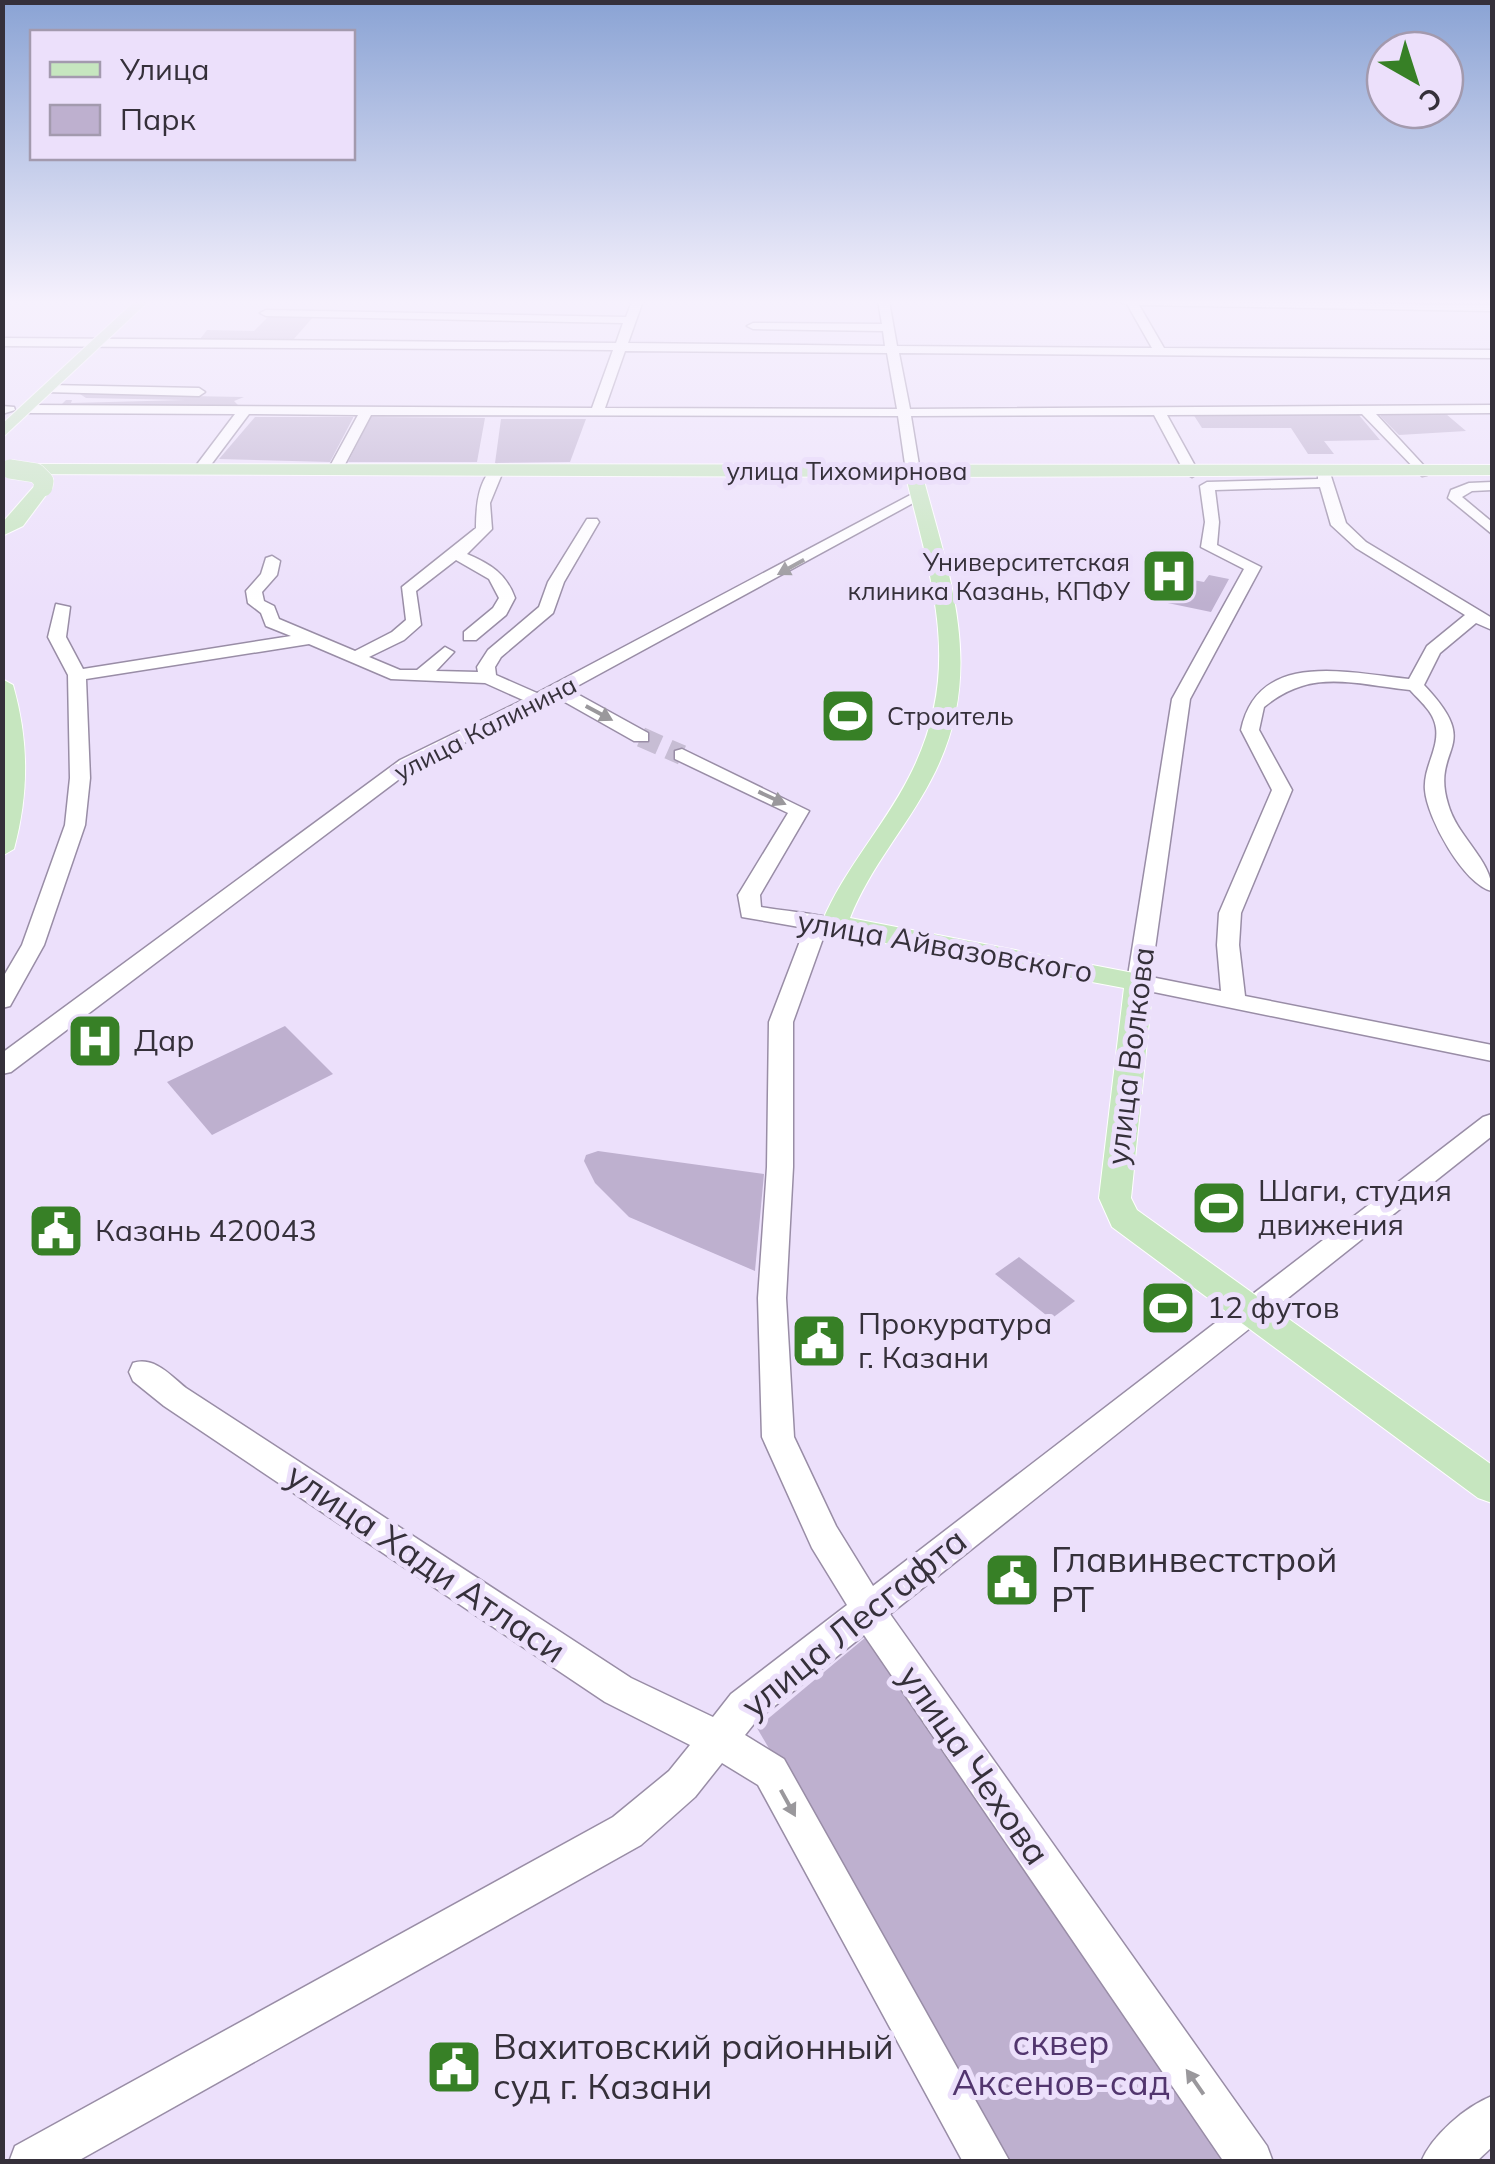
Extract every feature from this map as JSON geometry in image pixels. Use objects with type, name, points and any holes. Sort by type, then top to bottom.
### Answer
[{"type":"main road","points":[[2,433],[35,402]]},
{"type":"main road","name":"улица Тихомирнова","points":[[4,470],[69,466],[912,471],[1200,480],[1492,470]]},
{"type":"main road","points":[[4,470],[310,468]]},
{"type":"main road","points":[[2,530],[17,522],[44,482],[36,473],[4,470]]},
{"type":"main road","points":[[827,923],[922,774],[943,711],[948,647],[940,564],[912,471]]},
{"type":"main road","points":[[2,685],[14,728],[16,778],[2,848]]},
{"type":"main road","name":"улица Айвазовского","points":[[827,923],[1140,982]]},
{"type":"main road","name":"улица Волкова","points":[[1140,982],[1115,1198],[1124,1218],[1492,1486]]},
{"type":"street","points":[[545,402],[597,412]]},
{"type":"street","points":[[597,412],[601,402]]},
{"type":"street","points":[[903,402],[912,471]]},
{"type":"street","points":[[28,409],[905,413],[1492,410]]},
{"type":"street","name":"улица Волкова","points":[[1140,982],[1181,699],[1254,567],[1209,547],[1212,522],[1200,480],[1157,409]]},
{"type":"street","points":[[1365,409],[1422,472]]},
{"type":"street","points":[[202,467],[245,410]]},
{"type":"street","points":[[336,468],[367,410]]},
{"type":"street","points":[[352,658],[398,636],[415,621],[408,590],[420,574],[457,556],[484,529],[483,504],[497,469]]},
{"type":"street","points":[[1325,478],[1340,525],[1360,545],[1484,620],[1434,650],[1414,685]]},
{"type":"street","points":[[1492,486],[1469,488],[1456,493],[1455,498],[1492,528]]},
{"type":"street","name":"улица Калинина","points":[[5,1060],[394,772],[692,622],[919,496]]},
{"type":"street","points":[[488,678],[486,667],[494,654],[547,609],[556,582],[592,522]]},
{"type":"street","points":[[457,556],[490,570],[504,583],[507,598],[500,611],[470,636]]},
{"type":"street","points":[[272,562],[269,575],[254,591],[256,603],[268,610],[272,622],[307,640],[397,676],[488,678],[546,694],[642,737]]},
{"type":"street","points":[[2,1002],[33,945],[75,824],[80,778],[77,675],[57,637],[62,607]]},
{"type":"street","points":[[77,675],[307,640]]},
{"type":"street","points":[[421,676],[445,652]]},
{"type":"street","points":[[1232,1000],[1229,916],[1238,884],[1277,814],[1282,790],[1250,730],[1254,705],[1280,685],[1309,675],[1414,685],[1444,720],[1446,743],[1434,778],[1442,818],[1476,870],[1492,885]]},
{"type":"street","name":"улица Айвазовского","points":[[692,759],[799,810],[749,896],[750,912],[827,923]]},
{"type":"street","name":"улица Чехова","points":[[827,923],[806,947],[781,1022],[780,1167],[772,1298],[777,1433],[824,1537],[867,1608],[1251,2162]]},
{"type":"street","name":"улица Айвазовского","points":[[1140,982],[1492,1053]]},
{"type":"street","name":"улица Лесгафта","points":[[31,2162],[615,1838],[682,1784],[744,1708],[1492,1123]]},
{"type":"street","name":"улица Хади Атласи","points":[[144,1372],[175,1398],[618,1690],[718,1739]]},
{"type":"street","points":[[718,1739],[771,1772],[988,2162]]},
{"type":"street","points":[[1443,2162],[1492,2118]]},
{"type":"green space","points":[[235,402],[239,406],[62,404]]},
{"type":"green space","points":[[1193,414],[1358,414],[1380,440],[1324,441],[1334,454],[1308,454],[1291,428],[1202,428]]},
{"type":"green space","points":[[1446,414],[1466,431],[1399,435],[1380,416]]},
{"type":"green space","points":[[255,417],[353,418],[330,462],[219,459]]},
{"type":"green space","points":[[371,417],[485,418],[477,462],[348,462]]},
{"type":"green space","points":[[501,419],[586,419],[570,462],[495,463]]},
{"type":"green space","points":[[1209,575],[1229,579],[1211,612],[1158,601],[1172,576],[1204,582]]},
{"type":"green space","points":[[285,1026],[333,1074],[212,1135],[167,1082]]},
{"type":"green space","points":[[598,1151],[764,1174],[755,1271],[629,1217],[595,1183],[584,1161],[586,1155]]},
{"type":"green space","points":[[1019,1257],[1075,1301],[1051,1319],[995,1274]]},
{"type":"green space","name":"сквер Аксенов-сад","points":[[872,1632],[1239,2161],[1010,2161],[757,1728]]},
{"type":"tunnel","points":[[641,737],[682,755]]},
{"type":"place","name":"Университетская клиника Казань, КПФУ","points":[[1169,576]]},
{"type":"place","name":"Строитель","points":[[848,716]]},
{"type":"place","name":"Дар","points":[[95,1041]]},
{"type":"place","name":"Шаги, студия движения","points":[[1219,1208]]},
{"type":"place","name":"Казань 420043","points":[[56,1231]]},
{"type":"place","name":"12 футов","points":[[1168,1308]]},
{"type":"place","name":"Прокуратура г. Казани","points":[[819,1341]]},
{"type":"place","name":"Главинвестстрой РТ","points":[[1012,1580]]},
{"type":"place","name":"Вахитовский районный суд г. Казани","points":[[454,2067]]}]
